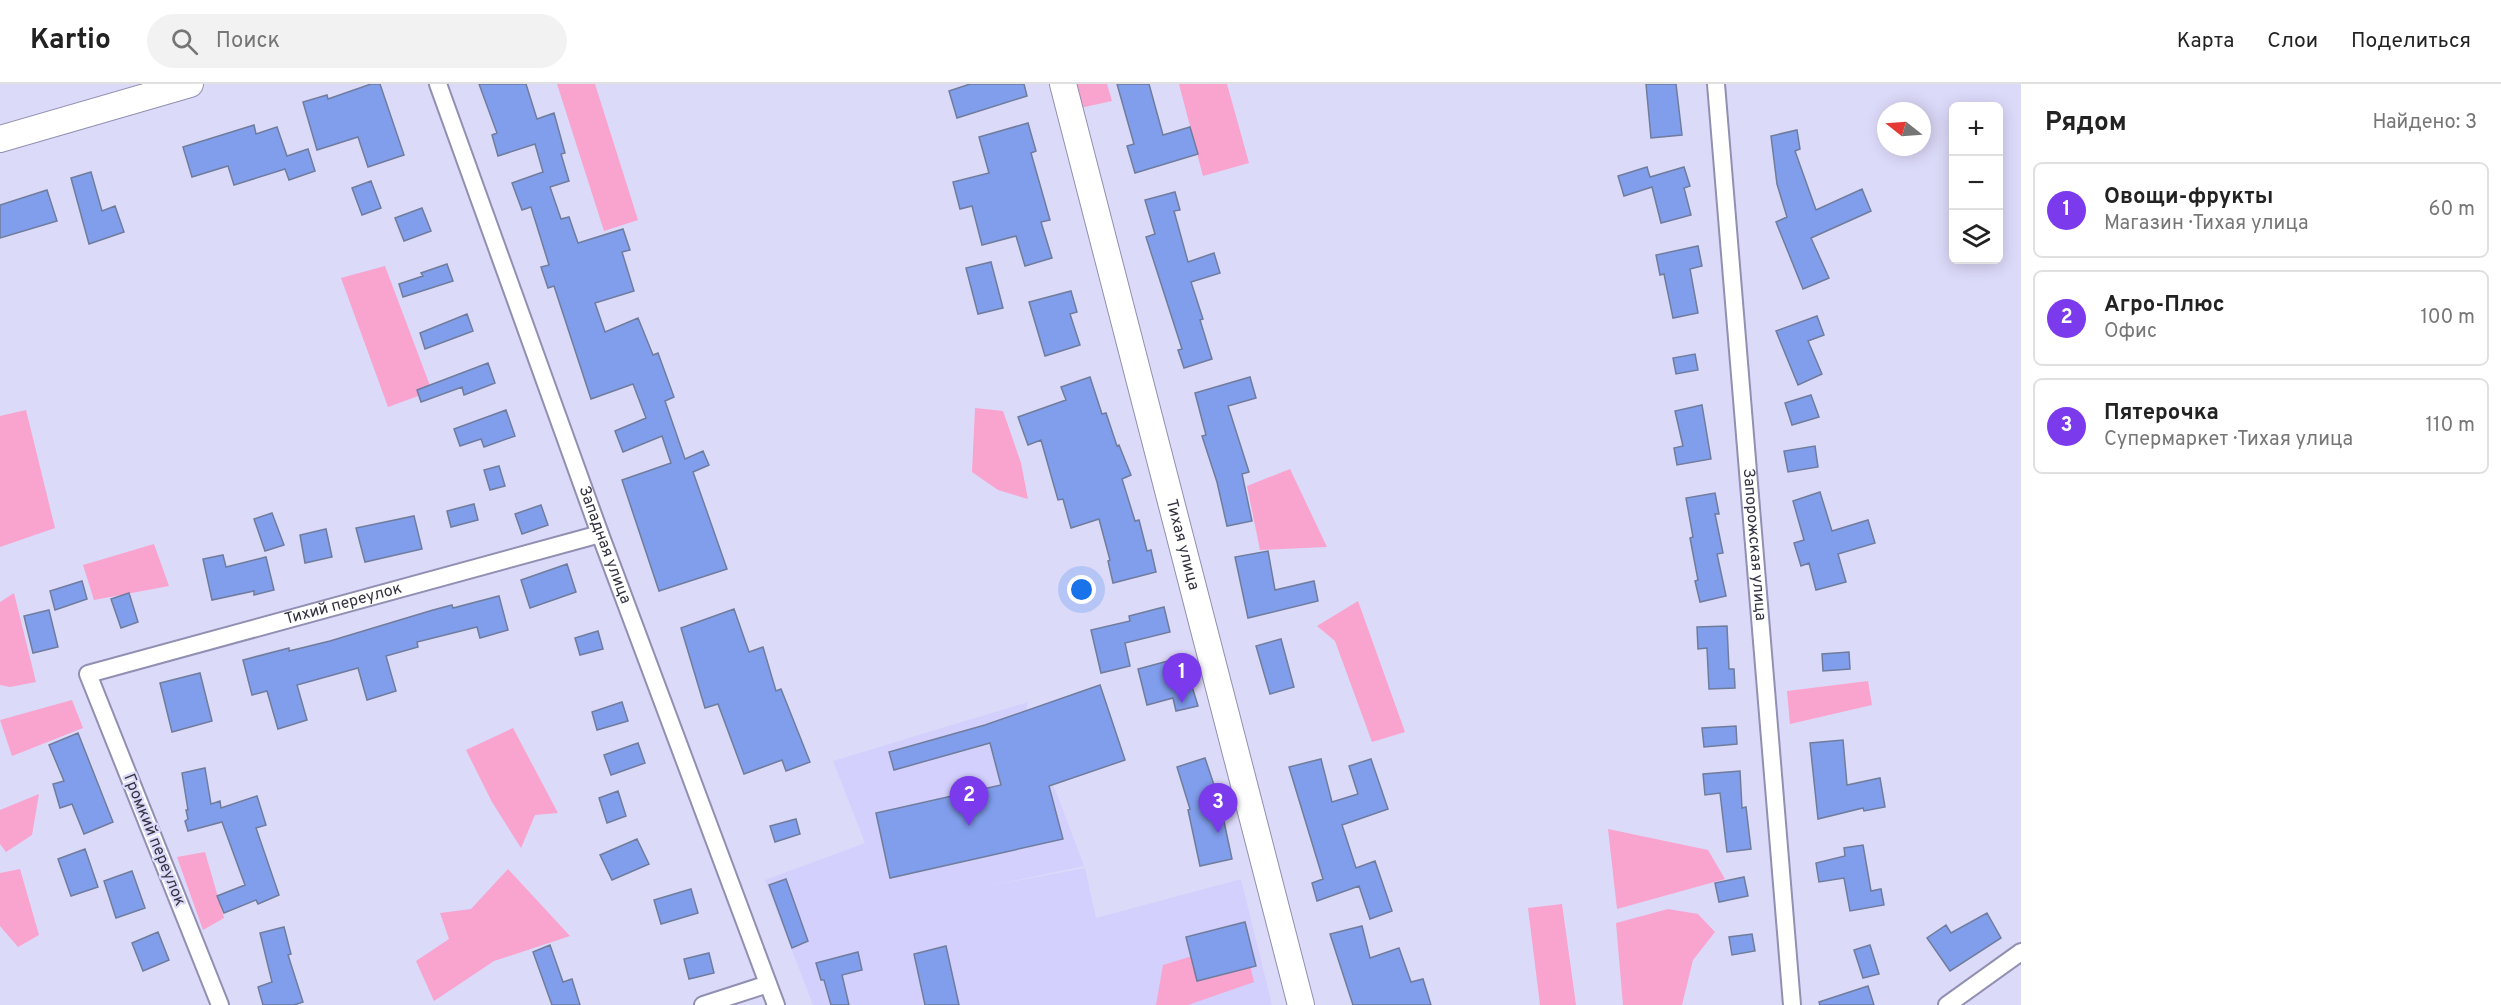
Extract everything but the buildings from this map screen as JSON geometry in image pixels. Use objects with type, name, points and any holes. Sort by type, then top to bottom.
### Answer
[{"type":"main road","points":[[0,139],[190,84]]},
{"type":"main road","name":"Тихая улица","points":[[1063,84],[1301,1005]]},
{"type":"street","name":"Западная улица","points":[[438,84],[600,534],[776,1005]]},
{"type":"street","name":"Запорожская улица","points":[[1716,84],[1792,1005]]},
{"type":"street","name":"Тихий переулок","points":[[88,674],[600,534]]},
{"type":"street","name":"Громкий переулок","points":[[88,674],[220,1005]]},
{"type":"street","points":[[1947,1005],[1965,1000],[2021,952]]},
{"type":"street","points":[[703,1005],[768,984]]},
{"type":"shaded area","points":[[557,84],[595,84],[638,220],[604,231]]},
{"type":"shaded area","points":[[1074,84],[1107,84],[1112,101],[1080,108]]},
{"type":"shaded area","points":[[1179,84],[1227,84],[1249,163],[1203,176]]},
{"type":"shaded area","points":[[385,266],[432,391],[388,407],[341,278]]},
{"type":"shaded area","points":[[975,408],[1003,411],[1021,463],[1028,499],[998,490],[972,472]]},
{"type":"shaded area","points":[[26,410],[55,528],[0,547],[0,416]]},
{"type":"shaded area","points":[[1290,469],[1327,547],[1260,550],[1247,486]]},
{"type":"shaded area","points":[[154,544],[169,586],[94,600],[83,565]]},
{"type":"shaded area","points":[[14,593],[36,682],[10,687],[0,685],[0,602]]},
{"type":"shaded area","points":[[1358,601],[1405,732],[1372,742],[1335,641],[1317,626]]},
{"type":"shaded area","points":[[1868,681],[1872,705],[1790,724],[1787,691]]},
{"type":"shaded area","points":[[72,700],[83,728],[12,756],[0,720]]},
{"type":"shaded area","points":[[1028,702],[1026,712],[1084,866],[983,887],[1085,868],[1096,918],[1241,879],[1272,1005],[813,1005],[765,880],[865,843],[833,761]]},
{"type":"shaded area","points":[[513,728],[558,813],[535,815],[521,848],[492,802],[466,750]]},
{"type":"shaded area","points":[[39,794],[32,835],[6,852],[0,844],[0,810]]},
{"type":"shaded area","points":[[1608,829],[1708,850],[1725,879],[1617,909]]},
{"type":"shaded area","points":[[205,852],[224,918],[203,930],[177,857]]},
{"type":"shaded area","points":[[20,869],[39,935],[18,947],[0,926],[0,873]]},
{"type":"shaded area","points":[[508,869],[570,936],[494,961],[434,1001],[416,961],[449,939],[440,913],[471,909]]},
{"type":"shaded area","points":[[1562,904],[1576,1005],[1540,1005],[1528,908]]},
{"type":"shaded area","points":[[1668,909],[1698,914],[1715,932],[1693,960],[1682,1005],[1623,1005],[1616,923]]},
{"type":"shaded area","points":[[1244,940],[1254,982],[1188,1005],[1156,1005],[1163,965]]},
{"type":"place","name":"Овощи-фрукты","points":[[1182,703]]},
{"type":"place","name":"Агро-Плюс","points":[[969,826]]},
{"type":"place","name":"Пятерочка","points":[[1218,833]]}]
